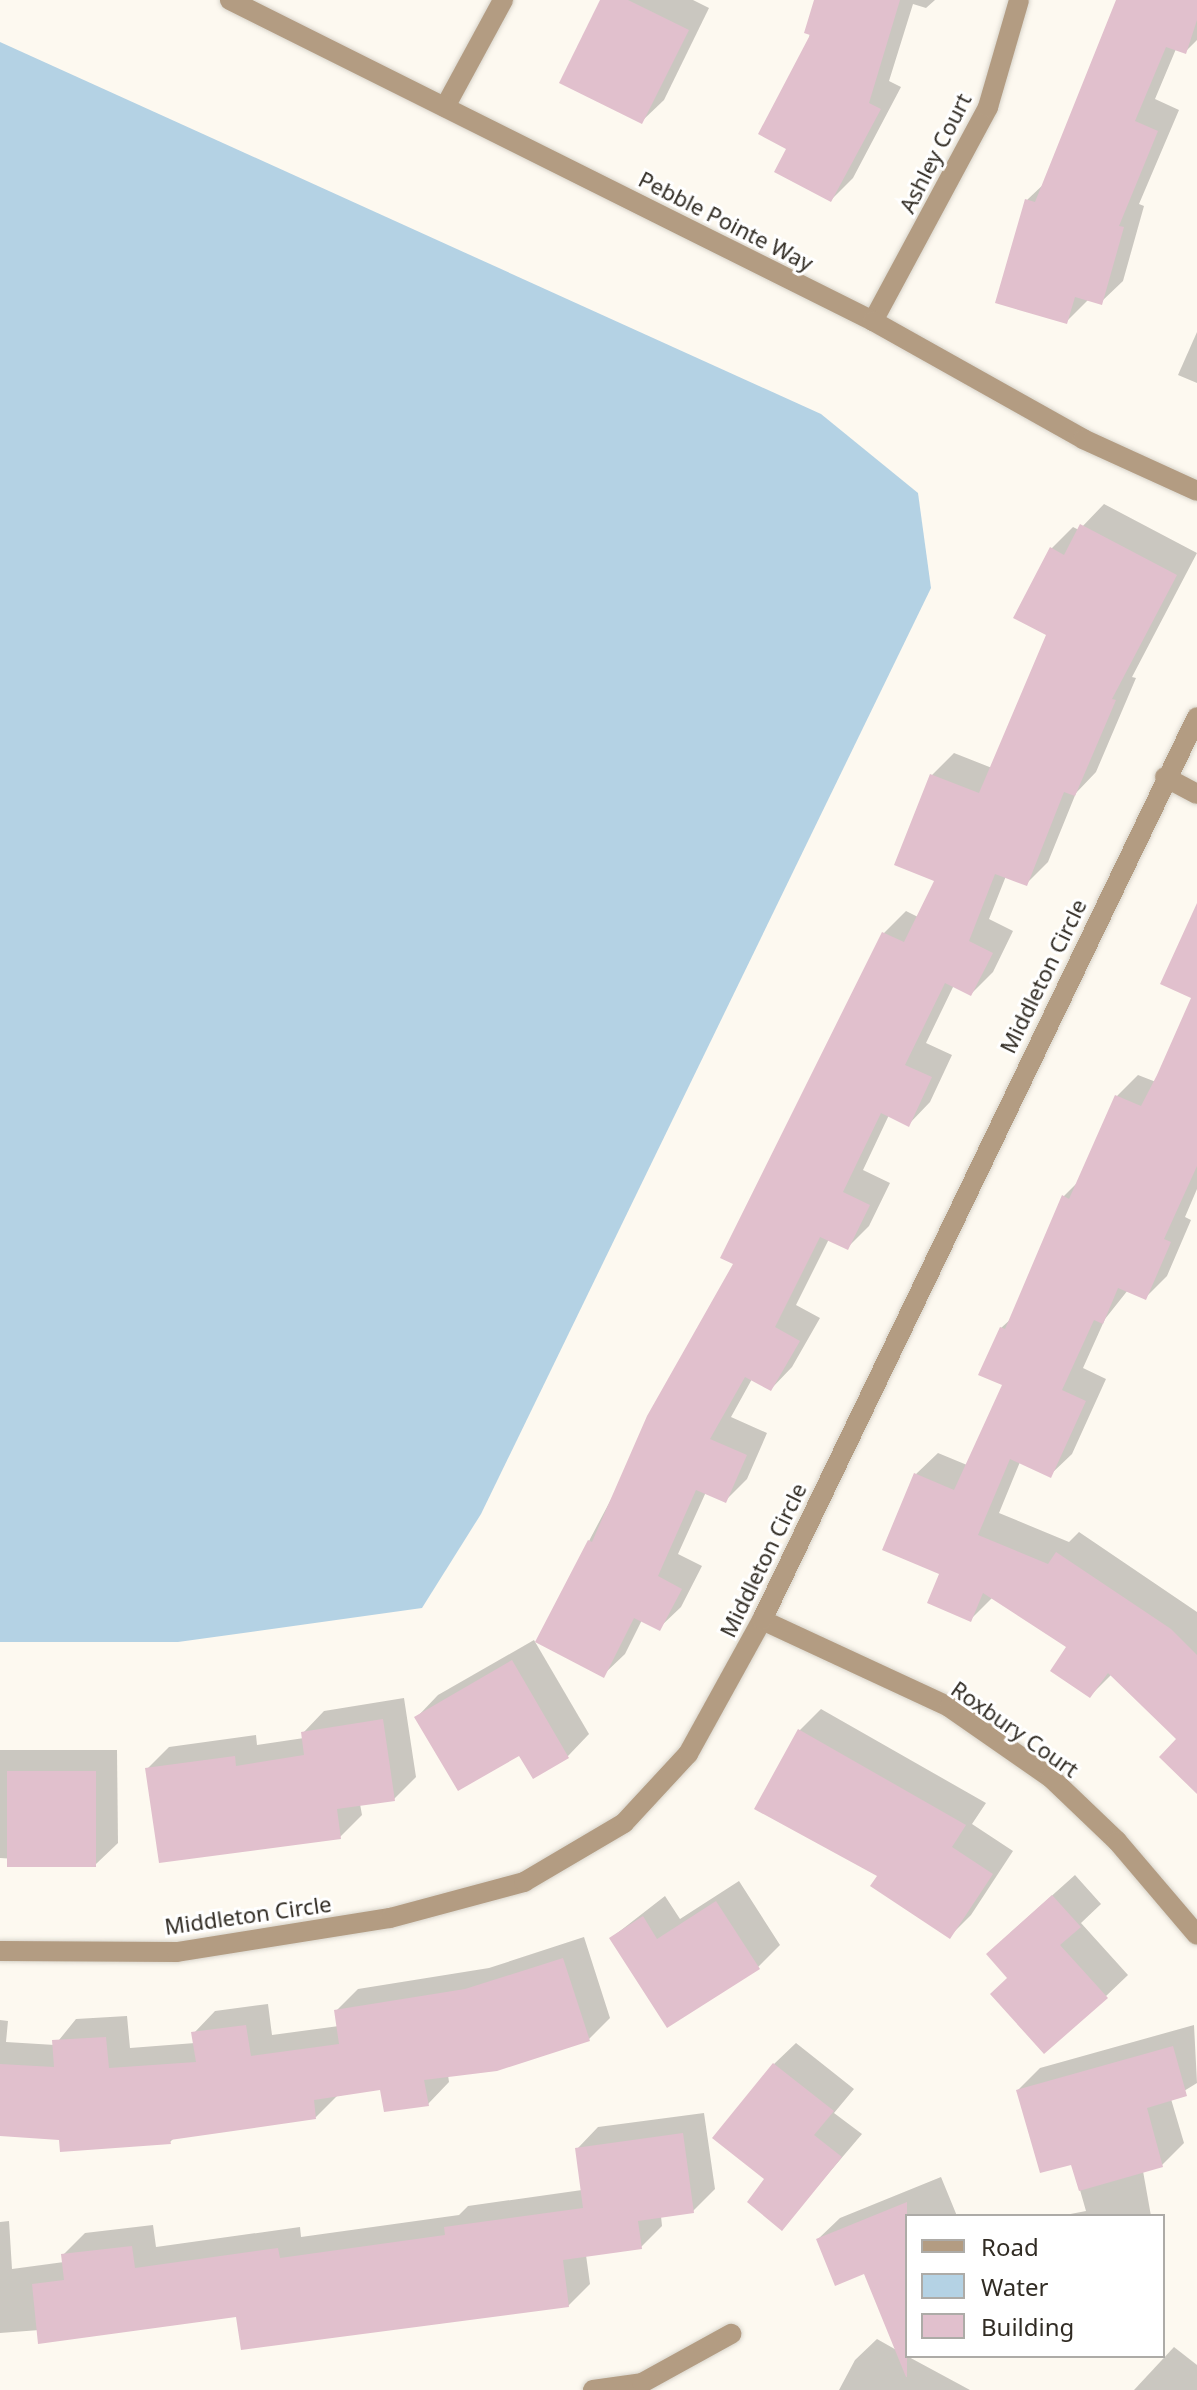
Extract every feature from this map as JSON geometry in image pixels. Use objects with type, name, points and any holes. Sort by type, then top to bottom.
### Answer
[{"type":"street","name":"Pebble Pointe Way","points":[[230,0],[873,321],[1083,439],[1197,491]]},
{"type":"street","points":[[445,107],[503,0]]},
{"type":"street","name":"Ashley Court","points":[[873,321],[988,107],[1019,0]]},
{"type":"street","name":"Middleton Circle","points":[[0,1951],[177,1952],[390,1918],[524,1882],[624,1823],[688,1754],[762,1620],[1165,777],[1197,717]]},
{"type":"street","points":[[1165,777],[1197,794]]},
{"type":"street","name":"Roxbury Court","points":[[762,1620],[949,1707],[1051,1778],[1117,1841],[1197,1935]]},
{"type":"street","points":[[593,2390],[642,2383],[731,2334]]},
{"type":"water","points":[[0,42],[821,414],[918,493],[931,588],[481,1514],[422,1608],[178,1642],[0,1642]]},
{"type":"building","points":[[600,0],[628,0],[689,30],[642,124],[559,83]]},
{"type":"building","points":[[814,0],[900,0],[869,103],[881,109],[831,202],[774,172],[786,149],[758,134],[810,35],[804,33]]},
{"type":"building","points":[[1116,0],[1197,0],[1197,20],[1186,54],[1166,47],[1135,121],[1158,131],[1119,226],[1124,227],[1102,305],[1075,297],[1067,324],[995,303],[1025,199],[1035,202]]},
{"type":"building","points":[[1080,524],[1177,575],[1112,699],[1116,700],[1075,796],[1064,792],[1027,886],[995,874],[969,941],[993,953],[971,996],[945,983],[905,1065],[932,1077],[909,1127],[881,1113],[843,1192],[870,1205],[848,1250],[820,1237],[775,1327],[800,1341],[771,1391],[745,1377],[710,1439],[747,1455],[726,1503],[696,1490],[658,1576],[682,1589],[660,1631],[634,1618],[604,1678],[535,1642],[588,1540],[592,1542],[647,1416],[733,1264],[720,1258],[882,932],[904,942],[934,881],[894,865],[930,774],[979,793],[1046,635],[1013,618],[1050,547],[1064,555]]},
{"type":"building","points":[[1197,903],[1197,1166],[1164,1239],[1171,1242],[1146,1300],[1118,1288],[1103,1324],[1094,1320],[1062,1390],[1086,1401],[1051,1478],[1010,1459],[978,1535],[1048,1564],[1056,1552],[1171,1629],[1197,1655],[1197,1794],[1159,1757],[1176,1739],[1108,1673],[1090,1698],[1050,1671],[1066,1647],[983,1593],[971,1622],[927,1603],[939,1574],[882,1550],[914,1473],[954,1490],[1002,1385],[978,1375],[1000,1327],[1005,1329],[1062,1195],[1069,1199],[1115,1095],[1141,1106],[1157,1075],[1191,998],[1160,984]]},
{"type":"building","points":[[512,1660],[569,1758],[533,1779],[519,1756],[458,1791],[414,1717]]},
{"type":"building","points":[[383,1719],[395,1801],[337,1809],[341,1839],[159,1863],[145,1768],[235,1756],[236,1766],[304,1755],[301,1732]]},
{"type":"building","points":[[798,1729],[966,1825],[952,1847],[993,1874],[950,1939],[870,1886],[877,1876],[754,1809]]},
{"type":"building","points":[[7,1771],[96,1771],[96,1867],[7,1867]]},
{"type":"building","points":[[1052,1895],[1081,1927],[1060,1945],[1108,1998],[1044,2054],[990,1994],[1007,1978],[986,1954]]},
{"type":"building","points":[[716,1901],[760,1969],[667,2028],[609,1938],[643,1916],[657,1939]]},
{"type":"building","points":[[563,1958],[590,2041],[497,2071],[424,2080],[429,2106],[384,2112],[380,2090],[314,2100],[316,2119],[170,2140],[171,2144],[60,2152],[59,2140],[0,2136],[0,2064],[54,2067],[52,2040],[106,2037],[109,2068],[196,2062],[191,2032],[246,2025],[251,2056],[339,2044],[334,2010],[465,1989]]},
{"type":"building","points":[[1173,2046],[1187,2096],[1147,2108],[1163,2167],[1079,2191],[1071,2165],[1040,2173],[1016,2090]]},
{"type":"building","points":[[773,2063],[834,2111],[814,2135],[842,2157],[782,2231],[747,2202],[764,2179],[712,2138]]},
{"type":"building","points":[[683,2133],[694,2213],[638,2221],[642,2249],[563,2260],[569,2307],[241,2350],[236,2317],[38,2344],[32,2284],[64,2280],[61,2254],[132,2246],[135,2268],[278,2248],[280,2258],[445,2235],[444,2227],[583,2208],[575,2148]]},
{"type":"building","points":[[907,2202],[907,2377],[864,2274],[835,2286],[816,2239]]}]
